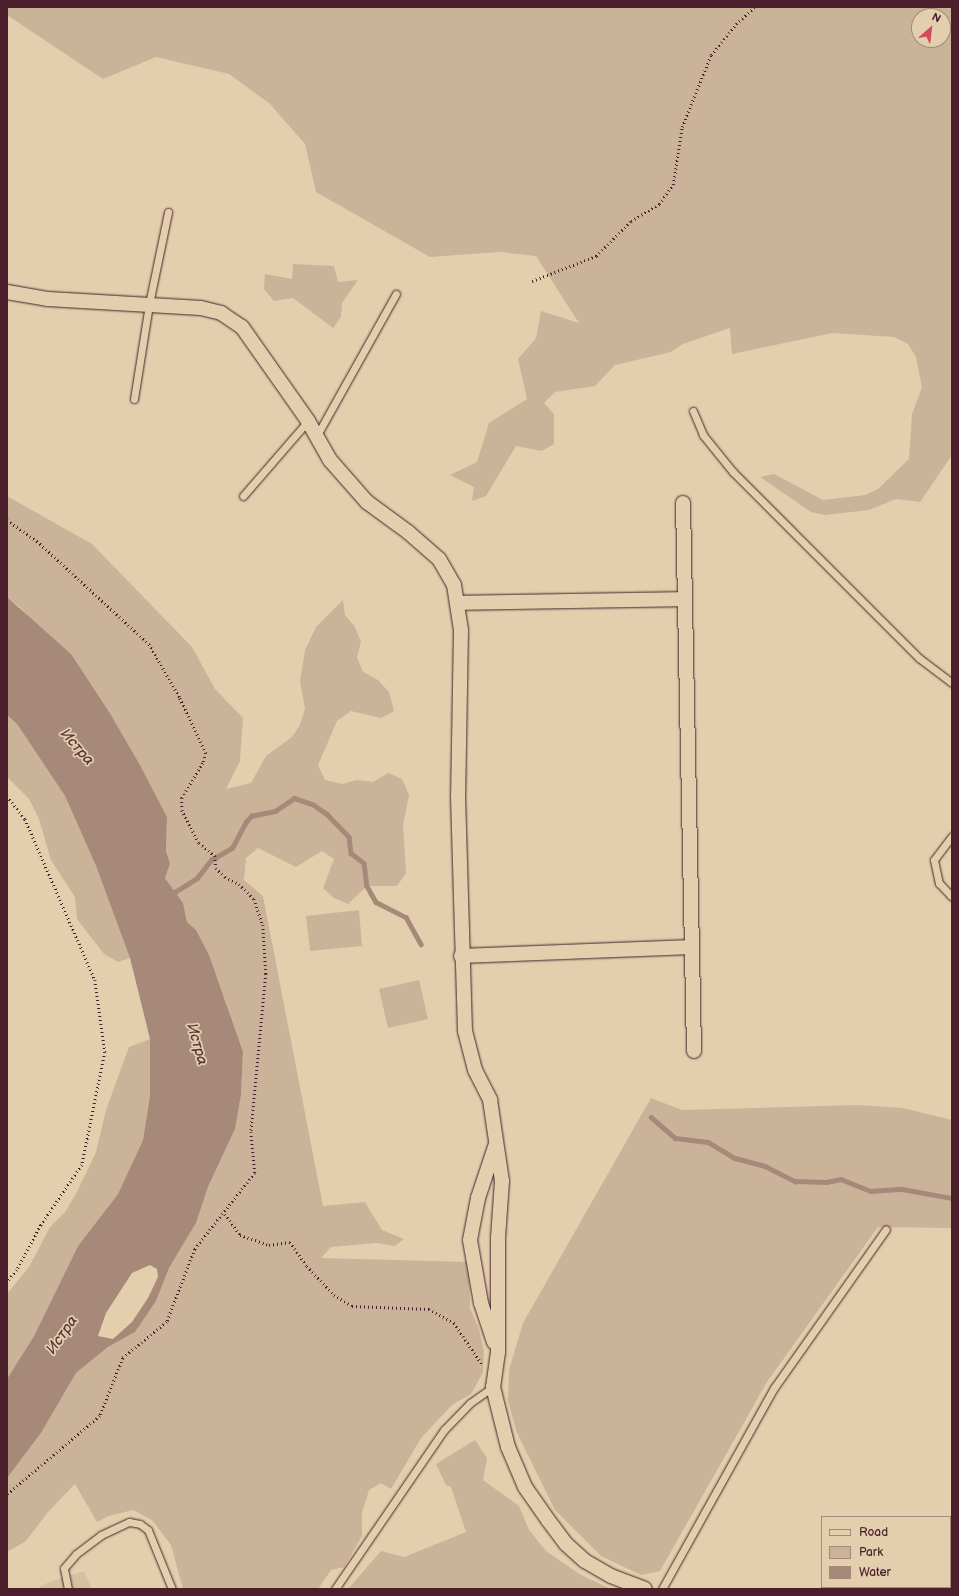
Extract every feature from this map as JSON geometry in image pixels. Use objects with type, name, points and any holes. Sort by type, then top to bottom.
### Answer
[{"type":"street","points":[[7,292],[48,299],[149,304],[201,308],[221,312],[242,327],[308,421],[330,460],[367,502],[408,532],[439,559],[454,586],[461,630],[458,796],[461,956],[465,1031],[475,1070],[490,1100],[502,1181],[498,1238],[498,1352],[493,1384],[508,1447],[525,1487],[548,1520],[566,1544],[585,1561],[611,1576],[644,1589]]},
{"type":"street","points":[[683,504],[694,1051]]},
{"type":"street","points":[[457,603],[685,599]]},
{"type":"street","points":[[461,956],[692,947]]},
{"type":"street","points":[[497,1141],[478,1198],[470,1240],[481,1303],[498,1352]]},
{"type":"lane","points":[[134,399],[149,304],[168,212]]},
{"type":"lane","points":[[316,437],[396,294]]},
{"type":"lane","points":[[693,411],[703,435],[733,472],[919,658],[952,683]]},
{"type":"lane","points":[[243,496],[308,421]]},
{"type":"lane","points":[[952,836],[934,860],[938,883],[952,897]]},
{"type":"lane","points":[[662,1589],[774,1388],[886,1229]]},
{"type":"lane","points":[[335,1589],[444,1430],[470,1403],[493,1384]]},
{"type":"lane","points":[[68,1589],[64,1568],[76,1554],[101,1535],[129,1522],[140,1524],[148,1530],[172,1589]]},
{"type":"path","points":[[532,281],[596,256],[631,222],[659,204],[673,185],[682,127],[711,55],[736,24],[755,7]]},
{"type":"path","points":[[7,520],[37,542],[148,644],[186,711],[206,753],[203,763],[182,798],[182,810],[199,843],[214,856],[216,868],[225,877],[239,884],[254,899],[263,924],[266,974],[251,1132],[255,1173],[225,1214],[195,1249],[167,1322],[122,1358],[100,1416],[7,1495]]},
{"type":"path","points":[[7,796],[25,819],[95,980],[106,1052],[82,1165],[41,1225],[17,1270],[7,1282]]},
{"type":"path","points":[[225,1214],[240,1235],[269,1245],[290,1242],[307,1266],[334,1295],[352,1306],[430,1309],[454,1323],[493,1384]]},
{"type":"shaded area","points":[[84,1571],[92,1589],[36,1589],[47,1583]]},
{"type":"green space","points":[[7,7],[952,7],[952,455],[920,502],[896,499],[869,510],[825,515],[811,512],[760,477],[774,474],[823,500],[865,495],[878,489],[909,459],[912,414],[922,387],[916,357],[908,344],[894,337],[832,333],[732,354],[730,328],[683,344],[671,352],[615,365],[595,386],[555,392],[544,403],[554,414],[554,444],[542,451],[516,446],[486,496],[472,501],[474,487],[450,475],[477,462],[489,423],[527,399],[518,359],[536,338],[541,311],[579,323],[536,256],[500,252],[430,257],[316,192],[305,144],[269,103],[229,74],[156,57],[103,79],[7,15]]},
{"type":"green space","points":[[293,264],[334,266],[338,282],[358,280],[342,303],[341,317],[333,328],[293,298],[274,301],[264,289],[265,274],[292,279]]},
{"type":"green space","points":[[7,496],[92,544],[192,647],[215,689],[243,718],[240,761],[226,789],[251,783],[266,756],[292,737],[300,725],[305,709],[300,681],[305,650],[316,627],[343,600],[345,615],[355,627],[361,642],[357,657],[363,672],[378,680],[389,692],[394,711],[381,718],[351,711],[337,721],[318,765],[325,780],[342,784],[357,780],[373,782],[388,773],[402,779],[409,795],[403,825],[406,873],[397,886],[367,886],[348,904],[334,898],[323,888],[334,859],[322,851],[296,867],[258,848],[246,858],[244,880],[263,896],[323,1206],[365,1202],[382,1230],[404,1239],[395,1246],[377,1243],[331,1247],[321,1258],[469,1262],[470,1308],[479,1329],[484,1351],[483,1373],[471,1394],[452,1405],[421,1438],[391,1489],[381,1483],[369,1490],[362,1513],[362,1536],[344,1567],[331,1570],[318,1589],[183,1589],[171,1545],[152,1520],[133,1510],[109,1516],[97,1522],[75,1484],[48,1512],[26,1541],[7,1552],[7,1478],[41,1433],[76,1373],[108,1347],[135,1332],[156,1301],[169,1268],[196,1223],[208,1187],[235,1129],[241,1095],[243,1052],[230,1020],[226,1002],[196,930],[187,922],[183,903],[165,878],[170,864],[166,851],[167,817],[140,765],[111,715],[21,608],[7,597]]},
{"type":"green space","points":[[7,715],[17,724],[65,796],[96,866],[130,958],[118,962],[104,954],[77,919],[75,897],[51,860],[39,819],[29,799],[7,777]]},
{"type":"green space","points":[[359,910],[362,946],[310,951],[306,916]]},
{"type":"green space","points":[[419,980],[428,1019],[388,1028],[379,989]]},
{"type":"green space","points":[[150,1039],[150,1096],[143,1140],[118,1194],[78,1246],[34,1336],[7,1379],[7,1294],[29,1267],[50,1227],[65,1212],[77,1192],[96,1152],[106,1110],[129,1047]]},
{"type":"green space","points":[[651,1098],[682,1110],[858,1105],[903,1108],[952,1120],[952,1228],[878,1227],[767,1382],[660,1571],[641,1575],[601,1556],[555,1510],[517,1433],[508,1401],[509,1370],[523,1323]]},
{"type":"green space","points":[[475,1440],[487,1458],[483,1480],[519,1506],[529,1530],[546,1551],[581,1575],[611,1589],[348,1589],[381,1551],[404,1557],[466,1532],[451,1487],[446,1485],[436,1464]]},
{"type":"water","name":"Истра","points":[[7,597],[71,654],[111,715],[140,765],[167,817],[166,851],[170,864],[165,878],[183,903],[187,922],[196,930],[209,955],[243,1052],[241,1095],[235,1129],[208,1187],[196,1223],[169,1268],[156,1301],[135,1332],[108,1347],[76,1373],[41,1433],[7,1478],[7,1379],[34,1336],[78,1246],[118,1194],[143,1140],[150,1096],[150,1039],[130,958],[96,866],[65,796],[17,724],[7,715]],"holes":[[[150,1265],[157,1269],[158,1277],[148,1298],[132,1322],[113,1339],[98,1336],[106,1313],[132,1273]]]},
{"type":"waterway","points":[[173,897],[175,892],[197,878],[211,860],[232,848],[246,822],[251,816],[275,811],[294,798],[314,805],[327,814],[349,837],[351,853],[364,863],[367,886],[376,902],[406,917],[421,944]]},
{"type":"waterway","points":[[651,1117],[675,1138],[708,1142],[735,1158],[765,1166],[795,1181],[826,1182],[841,1179],[870,1191],[902,1189],[952,1198]]}]
